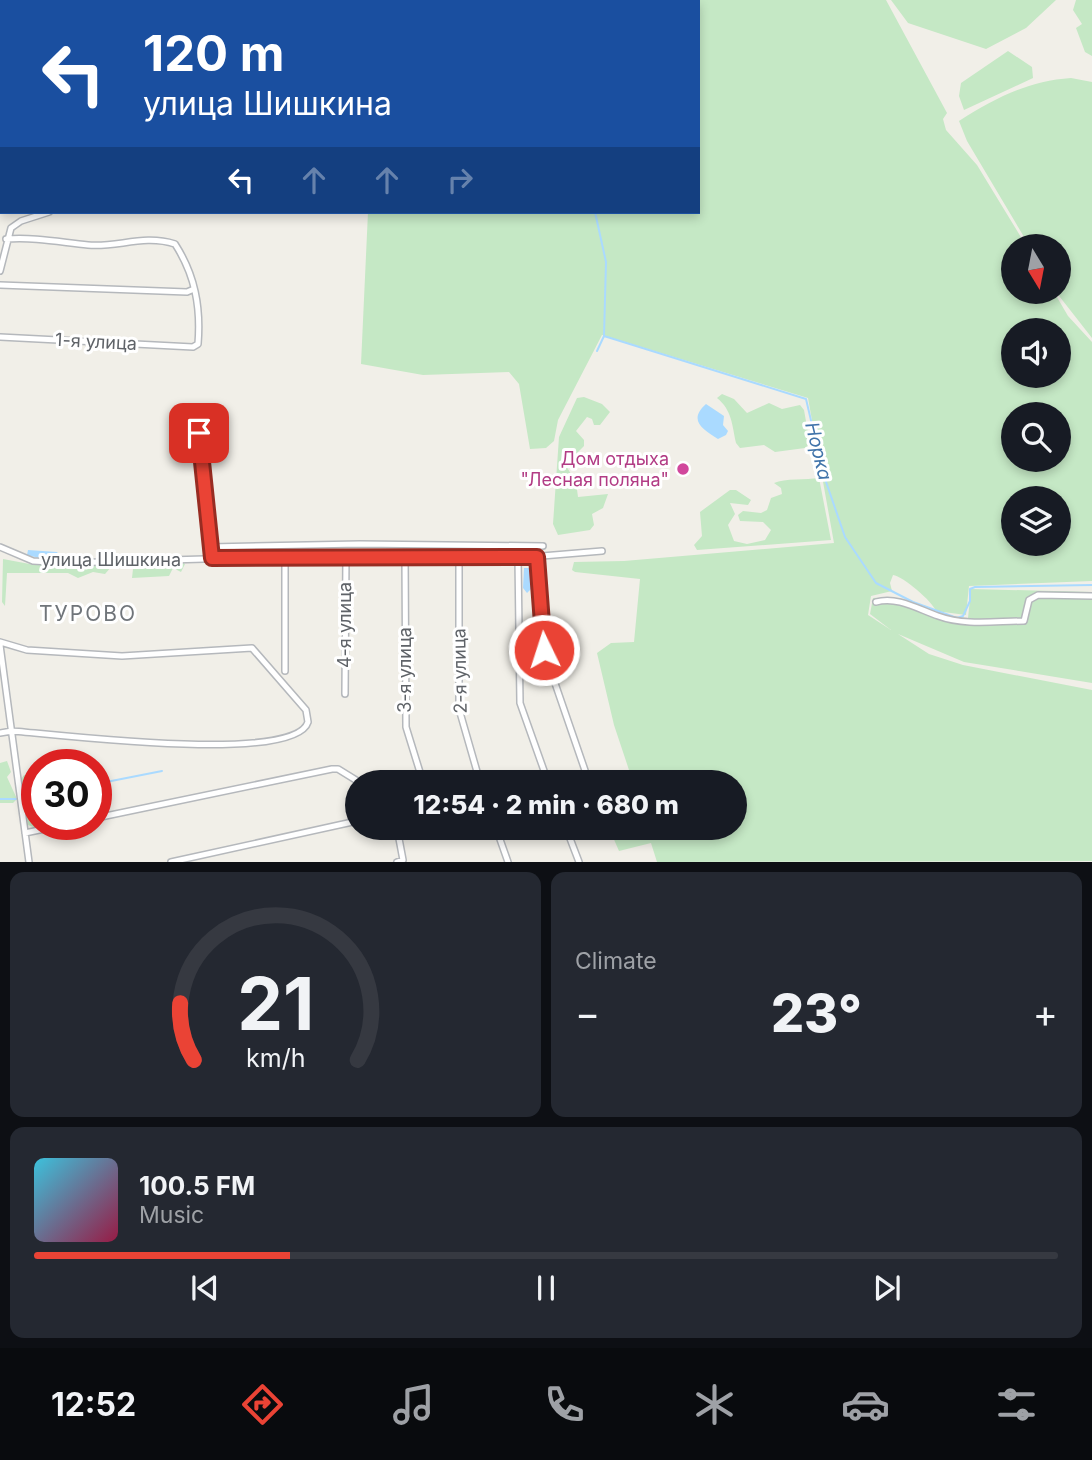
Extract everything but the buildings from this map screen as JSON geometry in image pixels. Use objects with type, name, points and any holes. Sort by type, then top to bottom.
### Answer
[{"type":"street","points":[[0,271],[6,240],[15,225],[44,214]]},
{"type":"street","points":[[0,285],[187,292],[194,289],[185,263],[171,242],[146,240],[88,245],[43,238],[6,240]]},
{"type":"street","name":"1-я улица","points":[[0,337],[192,347],[198,344],[200,319],[194,289]]},
{"type":"street","points":[[199,433],[212,558]]},
{"type":"street","points":[[210,547],[360,544],[543,546]]},
{"type":"street","name":"улица Шишкина","points":[[0,547],[25,559],[57,563],[346,555],[518,558],[602,551]]},
{"type":"street","name":"4-я улица","points":[[345,694],[346,555]]},
{"type":"street","points":[[285,556],[285,671]]},
{"type":"street","name":"3-я улица","points":[[405,556],[406,727],[419,770]]},
{"type":"street","name":"2-я улица","points":[[459,556],[459,709],[477,770]]},
{"type":"street","points":[[537,557],[547,660],[585,770]]},
{"type":"street","points":[[518,558],[520,703],[544,770]]},
{"type":"street","points":[[876,602],[889,598],[950,621],[966,623],[1024,621],[1029,600],[1038,595],[1092,596]]},
{"type":"street","points":[[0,733],[12,731],[228,747],[298,735],[309,722],[306,710],[252,648],[122,656],[27,650],[0,644],[12,731],[21,808]]},
{"type":"street","points":[[112,815],[332,769],[345,773]]},
{"type":"street","points":[[172,862],[345,824]]},
{"type":"street","points":[[25,840],[29,862]]},
{"type":"street","points":[[397,862],[403,860],[399,840]]},
{"type":"street","points":[[500,840],[508,862]]},
{"type":"street","points":[[571,840],[579,862]]},
{"type":"green space","points":[[700,0],[886,0],[947,113],[943,119],[946,130],[977,165],[1019,234],[1001,234],[1001,304],[1061,304],[1070,318],[1001,318],[1001,388],[1071,388],[1071,319],[1092,342],[1092,581],[969,586],[966,615],[936,611],[917,590],[893,575],[890,583],[892,591],[871,596],[868,615],[891,630],[870,614],[873,598],[909,602],[944,614],[968,618],[971,589],[1092,592],[1092,683],[964,662],[898,634],[929,654],[963,665],[1092,690],[1092,861],[657,862],[651,843],[619,851],[614,840],[747,840],[747,770],[629,770],[614,725],[597,653],[611,643],[634,642],[640,579],[575,572],[572,570],[574,562],[624,561],[834,543],[808,398],[602,335],[558,420],[554,441],[546,448],[530,449],[519,384],[509,372],[423,375],[361,364],[368,214],[700,214]]},
{"type":"green space","points":[[891,0],[1056,0],[1026,28],[986,49],[908,23]]},
{"type":"green space","points":[[1076,0],[1092,0],[1092,56],[1085,52],[1076,28],[1082,24],[1073,10]]},
{"type":"green space","points":[[1008,51],[1032,67],[1033,78],[964,110],[959,96],[961,83]]},
{"type":"green space","points":[[1071,78],[1092,82],[1092,338],[1065,304],[1071,304],[1071,234],[1022,234],[967,141],[959,121],[1012,92]]},
{"type":"green space","points":[[722,394],[734,399],[747,413],[769,403],[782,409],[800,405],[804,410],[810,444],[805,448],[775,452],[764,445],[740,448],[736,443],[729,413],[717,398]]},
{"type":"green space","points":[[584,397],[602,404],[610,412],[600,425],[594,425],[592,419],[587,417],[576,431],[584,440],[584,446],[572,458],[566,456],[563,461],[576,482],[578,497],[608,494],[603,508],[592,514],[594,525],[590,530],[558,535],[553,524],[559,437],[577,398]]},
{"type":"green space","points":[[819,478],[831,540],[697,550],[694,545],[702,536],[700,512],[730,490],[736,490],[751,500],[748,505],[730,503],[735,514],[728,525],[734,541],[747,544],[765,540],[771,530],[763,522],[740,521],[738,515],[743,511],[761,513],[767,510],[771,498],[782,494],[781,488],[774,483]]},
{"type":"green space","points":[[3,559],[35,565],[112,566],[105,574],[93,572],[78,578],[68,573],[7,573],[5,606],[2,602]]},
{"type":"green space","points":[[180,561],[185,564],[181,572],[173,568],[169,576],[132,578],[133,569]]},
{"type":"green space","points":[[535,624],[536,649],[527,650],[526,625]]},
{"type":"green space","points":[[7,761],[11,772],[7,777],[17,799],[13,803],[0,803],[0,763]]},
{"type":"water","points":[[706,404],[724,416],[723,425],[728,431],[718,439],[699,424],[698,415]]},
{"type":"water","points":[[28,550],[57,552],[60,556],[39,558],[27,555]]},
{"type":"water","points":[[524,568],[531,568],[534,586],[527,593],[523,588]]},
{"type":"waterway","name":"Норка","points":[[595,214],[606,262],[604,336],[806,399],[824,476],[845,537],[876,583],[913,602],[957,618],[963,616],[970,601],[970,589],[975,587],[1092,585]]},
{"type":"waterway","points":[[597,351],[604,336]]},
{"type":"waterway","points":[[112,781],[162,771]]},
{"type":"waterway","points":[[0,799],[16,799]]},
{"type":"place","name":"Дом отдыха \"Лесная поляна\"","points":[[683,469]]},
{"type":"district","name":"ТУРОВО","points":[[88,614]]},
{"type":"route","points":[[199,433],[212,558],[346,555],[537,557],[544,650]]}]
